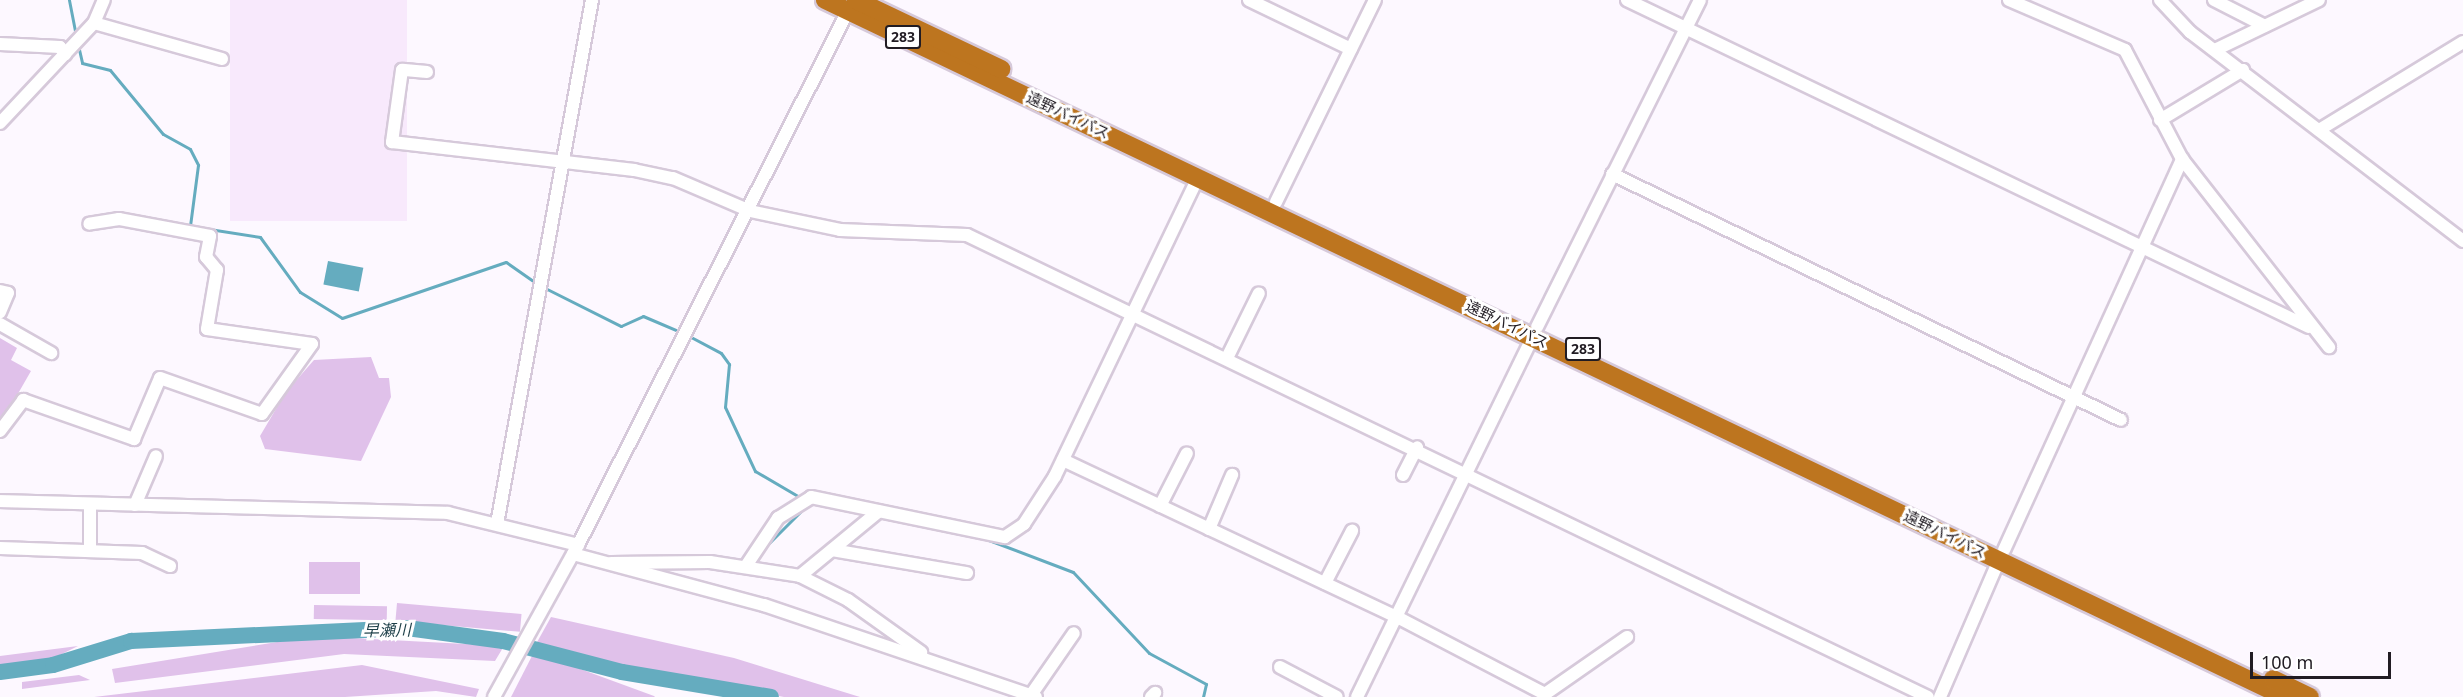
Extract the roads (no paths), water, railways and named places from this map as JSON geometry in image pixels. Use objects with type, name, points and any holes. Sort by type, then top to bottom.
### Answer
[{"type":"highway","name":"遠野バイパス","points":[[825,0],[853,4],[1276,202],[1535,331],[2002,555],[2310,697]]},
{"type":"highway","name":"遠野バイパス","points":[[853,4],[1199,176],[1535,331]]},
{"type":"highway","name":"遠野バイパス","points":[[2002,555],[2285,697]]},
{"type":"street","points":[[0,123],[94,23],[104,0]]},
{"type":"street","points":[[497,524],[592,0]]},
{"type":"street","points":[[1249,0],[1351,49]]},
{"type":"street","points":[[1276,202],[1375,0]]},
{"type":"street","points":[[1627,0],[2309,327]]},
{"type":"street","points":[[1357,697],[1612,174],[1700,0]]},
{"type":"street","points":[[2009,0],[2125,50],[2182,159],[2309,327],[2329,347]]},
{"type":"street","points":[[2160,0],[2190,32],[2217,49],[2463,241]]},
{"type":"street","points":[[2214,0],[2265,26]]},
{"type":"street","points":[[2217,49],[2319,0]]},
{"type":"street","points":[[494,697],[573,554],[750,211],[853,4]]},
{"type":"street","points":[[94,23],[222,59]]},
{"type":"street","points":[[2319,130],[2463,42]]},
{"type":"street","points":[[0,44],[60,47],[65,54]]},
{"type":"street","points":[[427,72],[402,70],[392,142],[673,178],[750,211],[840,230],[967,235],[1417,447],[1466,473],[1928,697]]},
{"type":"street","points":[[2160,120],[2244,70]]},
{"type":"street","points":[[1940,697],[2182,159]]},
{"type":"street","points":[[1612,174],[2121,420]]},
{"type":"street","points":[[746,566],[778,518],[811,497],[1005,537],[1037,509],[1135,313],[1199,176]]},
{"type":"street","points":[[0,431],[23,400],[134,439],[160,378],[262,414],[312,344],[207,329],[217,270],[206,257],[210,236],[119,219],[89,224]]},
{"type":"street","points":[[0,291],[8,293],[0,312]]},
{"type":"street","points":[[1227,358],[1259,293]]},
{"type":"street","points":[[0,324],[51,353]]},
{"type":"street","points":[[1403,475],[1417,447]]},
{"type":"street","points":[[1160,506],[1187,453]]},
{"type":"street","points":[[135,505],[156,456]]},
{"type":"street","points":[[1063,460],[1397,617],[1546,695],[1627,637]]},
{"type":"street","points":[[1209,529],[1232,475]]},
{"type":"street","points":[[0,501],[448,513],[497,524],[600,564],[764,605],[931,659],[1034,696],[1074,633]]},
{"type":"street","points":[[90,504],[90,551]]},
{"type":"street","points":[[800,576],[879,511]]},
{"type":"street","points":[[1325,583],[1352,531]]},
{"type":"street","points":[[0,548],[142,553],[170,566]]},
{"type":"street","points":[[832,550],[967,573]]},
{"type":"street","points":[[600,564],[746,566],[800,576],[848,600],[931,659]]},
{"type":"street","points":[[1280,667],[1337,697]]},
{"type":"water","points":[[328,261],[363,268],[359,291],[323,285]]},
{"type":"waterway","points":[[69,0],[76,35]]},
{"type":"waterway","points":[[78,45],[82,63],[110,70],[163,134],[190,149],[198,165],[190,226],[260,237],[300,292],[342,318],[506,262],[536,283]]},
{"type":"waterway","points":[[545,288],[621,326],[643,316],[683,333]]},
{"type":"waterway","points":[[689,336],[721,353],[729,364],[725,407],[755,471],[801,498]]},
{"type":"waterway","points":[[763,549],[805,507]]},
{"type":"waterway","points":[[986,539],[1073,572],[1149,653],[1206,684],[1203,697]]},
{"type":"waterway","name":"早瀬川","points":[[0,672],[53,665],[131,641],[407,628],[503,641],[622,672],[771,697]]}]
